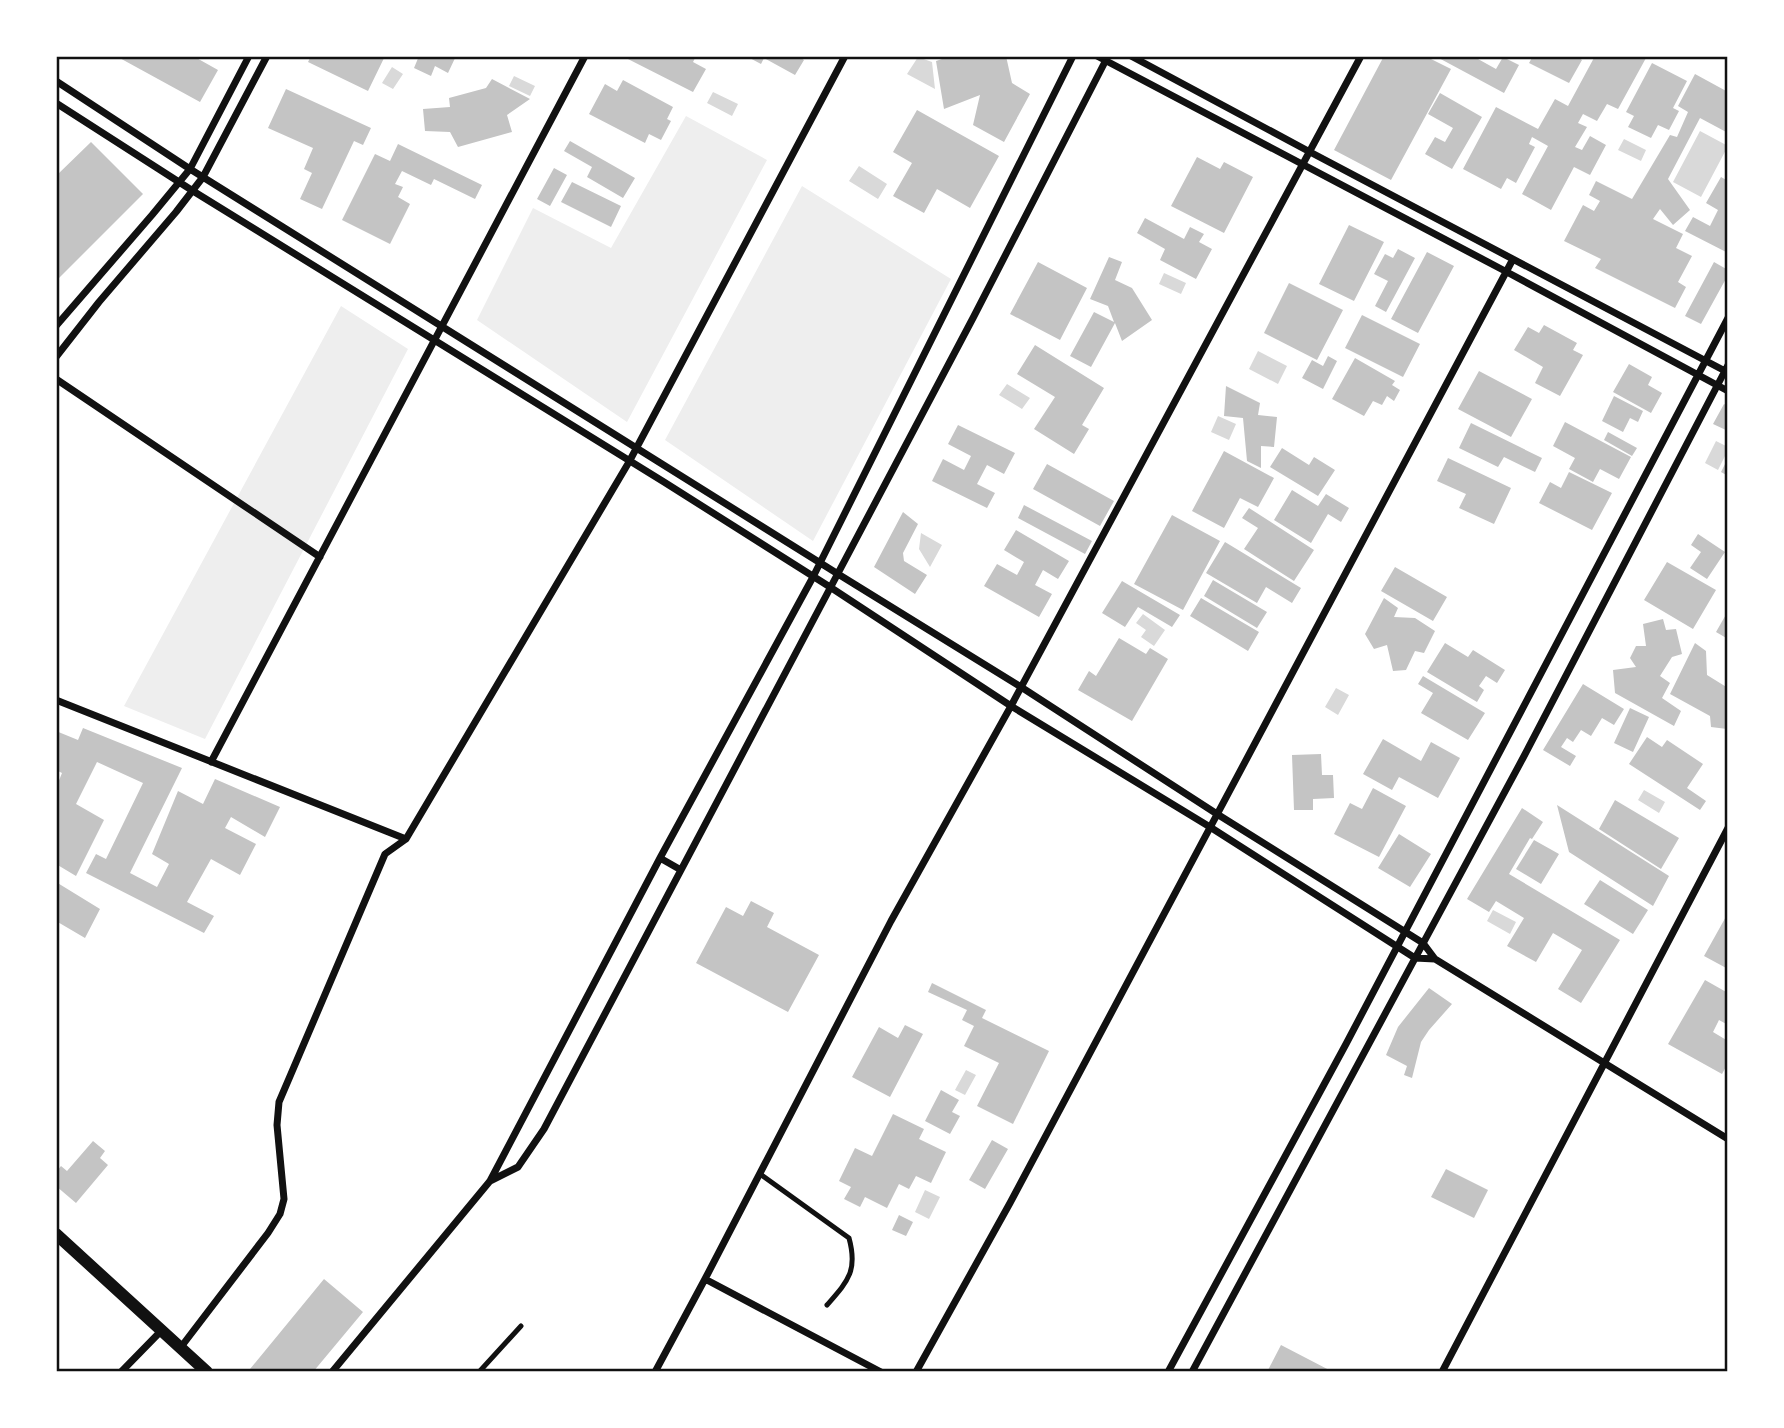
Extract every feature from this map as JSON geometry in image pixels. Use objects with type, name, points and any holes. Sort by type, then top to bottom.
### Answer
[{"type":"street","points":[[56,326],[190,169],[249,56]]},
{"type":"street","points":[[56,357],[203,177],[267,56]]},
{"type":"street","points":[[211,762],[584,56]]},
{"type":"street","points":[[181,1348],[281,1214],[284,1199],[277,1125],[279,1102],[386,854],[406,839],[629,462],[845,56]]},
{"type":"street","points":[[332,1372],[490,1181],[660,858],[813,577],[1073,56]]},
{"type":"street","points":[[1097,56],[1106,58],[1728,391]]},
{"type":"street","points":[[1131,56],[1513,259],[1727,369],[1523,758],[1192,1372]]},
{"type":"street","points":[[655,1372],[891,921],[1011,706],[1361,56]]},
{"type":"street","points":[[490,1181],[518,1167],[544,1129],[973,318],[1106,58]]},
{"type":"street","points":[[56,81],[190,169],[1021,687],[1423,943],[1435,959],[1728,1139]]},
{"type":"street","points":[[56,103],[178,182],[664,482],[1011,706],[1210,827],[1415,958],[1435,959]]},
{"type":"street","points":[[916,1372],[1010,1203],[1513,259]]},
{"type":"street","points":[[1168,1372],[1405,932],[1728,318]]},
{"type":"street","points":[[56,379],[320,557]]},
{"type":"street","points":[[56,700],[406,839]]},
{"type":"street","points":[[1442,1372],[1728,828]]},
{"type":"street","points":[[660,858],[681,870]]},
{"type":"street","points":[[56,1234],[207,1372]]},
{"type":"street","points":[[705,1279],[881,1372]]},
{"type":"street","points":[[121,1372],[162,1330]]},
{"type":"lane","points":[[760,1174],[849,1238],[853,1252],[853,1270],[846,1283],[827,1305]]},
{"type":"lane","points":[[479,1372],[521,1326]]},
{"type":"shaded area","points":[[918,57],[932,62],[935,89],[907,74]]},
{"type":"shaded area","points":[[392,67],[403,74],[393,89],[382,83]]},
{"type":"shaded area","points":[[514,76],[535,86],[530,96],[509,86]]},
{"type":"shaded area","points":[[713,92],[738,104],[732,116],[707,103]]},
{"type":"shaded area","points":[[686,116],[767,160],[627,422],[477,320],[533,208],[611,248]]},
{"type":"shaded area","points":[[1700,131],[1728,146],[1701,197],[1673,182]]},
{"type":"shaded area","points":[[1624,139],[1646,150],[1641,161],[1618,150]]},
{"type":"shaded area","points":[[859,166],[887,184],[878,199],[849,181]]},
{"type":"shaded area","points":[[802,186],[951,279],[813,541],[665,440]]},
{"type":"shaded area","points":[[1164,273],[1186,283],[1181,294],[1159,284]]},
{"type":"shaded area","points":[[341,306],[408,349],[205,739],[124,706]]},
{"type":"shaded area","points":[[1258,351],[1287,366],[1278,384],[1249,369]]},
{"type":"shaded area","points":[[1007,384],[1030,398],[1022,409],[999,395]]},
{"type":"shaded area","points":[[1218,416],[1236,424],[1229,440],[1211,432]]},
{"type":"shaded area","points":[[1716,441],[1728,447],[1718,470],[1705,463]]},
{"type":"shaded area","points":[[921,533],[942,545],[930,567],[919,549]]},
{"type":"shaded area","points":[[1143,614],[1165,630],[1154,646],[1141,637],[1146,630],[1136,623]]},
{"type":"shaded area","points":[[1336,688],[1349,695],[1338,715],[1325,707]]},
{"type":"shaded area","points":[[1644,790],[1665,802],[1659,813],[1638,800]]},
{"type":"shaded area","points":[[1493,910],[1516,922],[1510,934],[1487,921]]},
{"type":"shaded area","points":[[966,1070],[976,1075],[965,1095],[955,1090]]},
{"type":"shaded area","points":[[925,1190],[940,1197],[929,1219],[915,1212]]},
{"type":"building","points":[[116,56],[193,56],[218,70],[200,102]]},
{"type":"building","points":[[311,56],[385,56],[368,91],[308,62]]},
{"type":"building","points":[[419,56],[456,56],[448,73],[435,66],[431,76],[414,68]]},
{"type":"building","points":[[622,56],[696,56],[693,62],[706,69],[693,92]]},
{"type":"building","points":[[746,56],[798,56],[804,60],[795,75],[764,58],[761,64]]},
{"type":"building","points":[[951,56],[1006,56],[1012,83],[1030,94],[1004,142],[973,125],[980,95],[944,109],[936,61]]},
{"type":"building","points":[[1384,56],[1425,56],[1451,69],[1391,180],[1334,150]]},
{"type":"building","points":[[1435,56],[1479,56],[1478,59],[1496,69],[1503,57],[1519,65],[1504,93]]},
{"type":"building","points":[[1533,56],[1575,56],[1582,60],[1569,83],[1529,63]]},
{"type":"building","points":[[1595,56],[1646,58],[1618,109],[1607,104],[1597,121],[1583,114],[1578,123],[1587,127],[1575,147],[1582,150],[1590,136],[1606,145],[1590,175],[1574,167],[1551,210],[1522,194],[1548,146],[1532,137],[1529,144],[1535,147],[1516,183],[1507,178],[1501,189],[1463,169],[1496,107],[1538,129],[1555,99],[1568,106]]},
{"type":"building","points":[[1652,63],[1687,81],[1673,108],[1679,111],[1669,130],[1658,125],[1651,138],[1628,127],[1634,116],[1626,112]]},
{"type":"building","points":[[1695,74],[1728,92],[1728,133],[1700,118],[1668,179],[1690,210],[1673,225],[1660,209],[1653,219],[1683,234],[1676,248],[1692,256],[1678,282],[1686,287],[1675,308],[1595,268],[1601,259],[1564,241],[1583,205],[1594,211],[1600,201],[1589,195],[1596,181],[1632,199],[1670,135],[1677,137],[1688,112],[1678,106]]},
{"type":"building","points":[[492,79],[530,99],[507,115],[512,132],[458,147],[450,132],[425,131],[423,109],[450,107],[449,98],[486,88]]},
{"type":"building","points":[[623,80],[673,107],[667,119],[671,121],[661,140],[649,134],[645,143],[589,114],[605,84],[617,91]]},
{"type":"building","points":[[286,89],[371,128],[363,145],[354,141],[322,209],[300,199],[312,173],[304,169],[313,148],[268,128]]},
{"type":"building","points":[[1440,93],[1482,117],[1452,169],[1425,154],[1435,137],[1445,142],[1453,128],[1428,114]]},
{"type":"building","points":[[917,110],[999,156],[970,208],[937,189],[924,213],[893,196],[912,163],[893,152]]},
{"type":"building","points":[[570,141],[635,178],[623,198],[587,177],[592,167],[564,151]]},
{"type":"building","points":[[91,142],[143,194],[56,281],[56,176]]},
{"type":"building","points":[[398,144],[482,185],[475,199],[434,179],[431,185],[402,171],[395,184],[403,187],[398,197],[410,204],[390,244],[342,220],[375,154],[390,161]]},
{"type":"building","points":[[1197,157],[1220,169],[1224,162],[1253,177],[1224,233],[1171,206]]},
{"type":"building","points":[[554,168],[567,175],[550,206],[537,199]]},
{"type":"building","points":[[1721,177],[1728,181],[1728,253],[1685,231],[1693,217],[1710,226],[1718,210],[1706,203]]},
{"type":"building","points":[[572,182],[621,206],[611,227],[561,202]]},
{"type":"building","points":[[1145,218],[1184,239],[1190,227],[1204,234],[1199,242],[1212,249],[1196,279],[1160,260],[1165,249],[1137,233]]},
{"type":"building","points":[[1349,225],[1384,242],[1354,301],[1319,284]]},
{"type":"building","points":[[1398,249],[1415,258],[1386,312],[1375,306],[1388,281],[1374,274],[1385,254],[1393,258]]},
{"type":"building","points":[[1427,252],[1454,266],[1418,333],[1391,319]]},
{"type":"building","points":[[1109,257],[1122,262],[1115,280],[1132,288],[1152,320],[1122,341],[1115,323],[1091,367],[1070,356],[1094,312],[1114,322],[1108,306],[1090,299]]},
{"type":"building","points":[[1038,262],[1087,288],[1060,340],[1010,314]]},
{"type":"building","points":[[1714,262],[1728,270],[1728,275],[1701,324],[1685,316]]},
{"type":"building","points":[[1289,283],[1343,310],[1317,360],[1264,333]]},
{"type":"building","points":[[1362,315],[1420,344],[1403,377],[1345,348]]},
{"type":"building","points":[[1544,325],[1577,343],[1573,350],[1583,355],[1560,396],[1535,383],[1543,367],[1514,350],[1528,327],[1539,333]]},
{"type":"building","points":[[1035,345],[1104,388],[1082,425],[1089,429],[1074,454],[1034,429],[1055,397],[1017,374]]},
{"type":"building","points":[[1328,356],[1337,361],[1323,389],[1302,378],[1312,360],[1323,366]]},
{"type":"building","points":[[1355,358],[1395,381],[1392,385],[1400,390],[1394,401],[1387,396],[1382,405],[1373,401],[1364,416],[1332,399]]},
{"type":"building","points":[[1629,364],[1652,377],[1648,385],[1662,393],[1651,413],[1613,392]]},
{"type":"building","points":[[1479,371],[1532,399],[1511,437],[1458,409]]},
{"type":"building","points":[[1226,386],[1260,403],[1258,415],[1277,417],[1274,447],[1261,446],[1261,468],[1247,461],[1243,418],[1224,416]]},
{"type":"building","points":[[1614,396],[1643,411],[1638,422],[1630,418],[1623,432],[1602,421]]},
{"type":"building","points":[[1724,404],[1728,406],[1728,431],[1713,424]]},
{"type":"building","points":[[1565,422],[1631,457],[1619,479],[1600,469],[1593,482],[1569,469],[1575,458],[1553,446]]},
{"type":"building","points":[[1471,423],[1542,458],[1535,472],[1504,457],[1498,467],[1459,448]]},
{"type":"building","points":[[958,425],[1015,453],[1004,474],[987,465],[977,484],[995,493],[987,508],[932,481],[943,459],[964,470],[971,456],[948,444]]},
{"type":"building","points":[[1608,432],[1637,448],[1632,456],[1604,440]]},
{"type":"building","points":[[1282,448],[1309,465],[1314,457],[1335,470],[1318,496],[1270,467]]},
{"type":"building","points":[[1224,451],[1274,478],[1258,507],[1240,498],[1224,528],[1192,511]]},
{"type":"building","points":[[1448,458],[1511,488],[1494,524],[1459,508],[1466,494],[1437,481]]},
{"type":"building","points":[[1728,458],[1728,476],[1721,472]]},
{"type":"building","points":[[1047,464],[1114,501],[1100,526],[1033,489]]},
{"type":"building","points":[[1569,472],[1612,493],[1592,530],[1539,503],[1550,482],[1561,488]]},
{"type":"building","points":[[1292,490],[1318,506],[1326,494],[1349,508],[1341,522],[1328,514],[1311,543],[1274,520]]},
{"type":"building","points":[[1024,505],[1092,541],[1085,554],[1018,518]]},
{"type":"building","points":[[1249,508],[1314,550],[1294,581],[1244,549],[1258,528],[1242,518]]},
{"type":"building","points":[[903,512],[918,524],[903,553],[904,561],[927,575],[915,594],[874,567]]},
{"type":"building","points":[[1172,515],[1220,541],[1183,610],[1134,584]]},
{"type":"building","points":[[1016,530],[1069,561],[1058,579],[1043,570],[1035,585],[1052,594],[1039,617],[984,586],[997,564],[1017,575],[1024,562],[1004,550]]},
{"type":"building","points":[[1698,534],[1725,552],[1707,579],[1690,568],[1701,552],[1691,545]]},
{"type":"building","points":[[1225,542],[1301,588],[1292,603],[1266,587],[1257,603],[1206,573]]},
{"type":"building","points":[[1667,562],[1716,590],[1693,629],[1644,600]]},
{"type":"building","points":[[1395,567],[1447,597],[1433,621],[1381,591]]},
{"type":"building","points":[[1213,580],[1267,612],[1257,628],[1204,596]]},
{"type":"building","points":[[1122,581],[1180,615],[1172,627],[1138,607],[1125,627],[1102,613]]},
{"type":"building","points":[[1201,598],[1259,632],[1248,651],[1190,616]]},
{"type":"building","points":[[1384,598],[1398,608],[1394,617],[1415,618],[1435,631],[1424,653],[1415,651],[1406,670],[1393,671],[1387,645],[1374,649],[1365,634]]},
{"type":"building","points":[[1728,611],[1728,639],[1716,632]]},
{"type":"building","points":[[1663,619],[1666,630],[1676,629],[1682,654],[1672,657],[1660,676],[1670,683],[1662,698],[1681,711],[1674,726],[1615,693],[1613,670],[1636,667],[1630,658],[1636,646],[1646,646],[1643,624]]},
{"type":"building","points":[[1119,638],[1146,654],[1150,648],[1168,659],[1132,721],[1078,690],[1089,671],[1096,676]]},
{"type":"building","points":[[1445,643],[1468,657],[1473,650],[1505,670],[1497,683],[1486,676],[1479,686],[1484,690],[1477,702],[1427,672]]},
{"type":"building","points":[[1695,643],[1706,651],[1707,675],[1728,688],[1727,729],[1711,727],[1710,716],[1670,694]]},
{"type":"building","points":[[1423,676],[1485,713],[1468,740],[1421,713],[1433,693],[1418,684]]},
{"type":"building","points":[[1583,684],[1624,709],[1614,725],[1602,718],[1591,736],[1581,730],[1573,742],[1567,738],[1561,747],[1576,756],[1570,766],[1543,750]]},
{"type":"building","points":[[1630,708],[1649,717],[1633,752],[1614,743]]},
{"type":"building","points":[[83,728],[182,768],[130,873],[157,887],[169,864],[152,854],[178,791],[203,804],[215,779],[280,807],[265,837],[231,817],[225,828],[256,844],[240,875],[211,859],[187,902],[214,916],[204,933],[86,873],[96,854],[106,859],[143,783],[97,762],[76,804],[104,820],[76,876],[56,864],[56,788],[62,773],[56,770],[56,731],[78,740]]},
{"type":"building","points":[[1647,737],[1662,747],[1667,740],[1703,764],[1687,788],[1706,801],[1700,810],[1629,764]]},
{"type":"building","points":[[1383,739],[1421,761],[1431,742],[1460,758],[1438,798],[1399,777],[1392,790],[1363,774]]},
{"type":"building","points":[[1321,754],[1322,775],[1333,775],[1334,798],[1313,799],[1313,810],[1294,810],[1292,755]]},
{"type":"building","points":[[1373,788],[1406,806],[1379,857],[1334,834],[1350,803],[1362,809]]},
{"type":"building","points":[[1615,800],[1679,838],[1661,869],[1599,829]]},
{"type":"building","points":[[1557,805],[1669,876],[1653,906],[1569,852]]},
{"type":"building","points":[[1522,808],[1543,822],[1532,839],[1530,838],[1509,874],[1620,940],[1581,1003],[1558,989],[1582,950],[1553,933],[1536,962],[1507,946],[1524,918],[1496,901],[1489,912],[1467,899]]},
{"type":"building","points":[[1399,834],[1431,854],[1410,887],[1378,868]]},
{"type":"building","points":[[1534,840],[1559,854],[1541,884],[1516,869]]},
{"type":"building","points":[[1600,880],[1648,910],[1633,934],[1584,904]]},
{"type":"building","points":[[56,882],[100,909],[85,938],[56,921]]},
{"type":"building","points":[[751,901],[774,913],[767,927],[819,955],[788,1012],[696,963],[726,907],[743,916]]},
{"type":"building","points":[[1728,913],[1728,969],[1704,956]]},
{"type":"building","points":[[1705,980],[1728,993],[1728,1025],[1719,1020],[1713,1032],[1728,1041],[1728,1063],[1722,1074],[1668,1044]]},
{"type":"building","points":[[932,983],[986,1010],[982,1018],[1049,1051],[1013,1124],[977,1106],[999,1063],[964,1046],[974,1026],[962,1020],[967,1010],[928,992]]},
{"type":"building","points":[[1429,988],[1452,1004],[1421,1042],[1412,1078],[1404,1075],[1407,1066],[1386,1055],[1398,1027]]},
{"type":"building","points":[[905,1025],[923,1034],[890,1097],[852,1077],[879,1027],[898,1038]]},
{"type":"building","points":[[941,1090],[959,1100],[952,1112],[960,1116],[950,1134],[925,1121]]},
{"type":"building","points":[[893,1114],[924,1129],[919,1139],[946,1152],[931,1183],[916,1176],[909,1189],[899,1184],[887,1208],[865,1197],[860,1207],[844,1199],[851,1187],[839,1181],[855,1148],[872,1156]]},
{"type":"building","points":[[992,1140],[1008,1149],[985,1189],[969,1180]]},
{"type":"building","points":[[93,1141],[105,1151],[100,1158],[108,1165],[76,1203],[56,1186],[56,1172],[61,1166],[67,1171]]},
{"type":"building","points":[[1446,1169],[1488,1190],[1474,1218],[1431,1197]]},
{"type":"building","points":[[899,1215],[913,1222],[906,1236],[892,1230]]},
{"type":"building","points":[[324,1279],[363,1312],[313,1372],[253,1372],[250,1369]]},
{"type":"building","points":[[1281,1345],[1333,1372],[1267,1372]]}]
